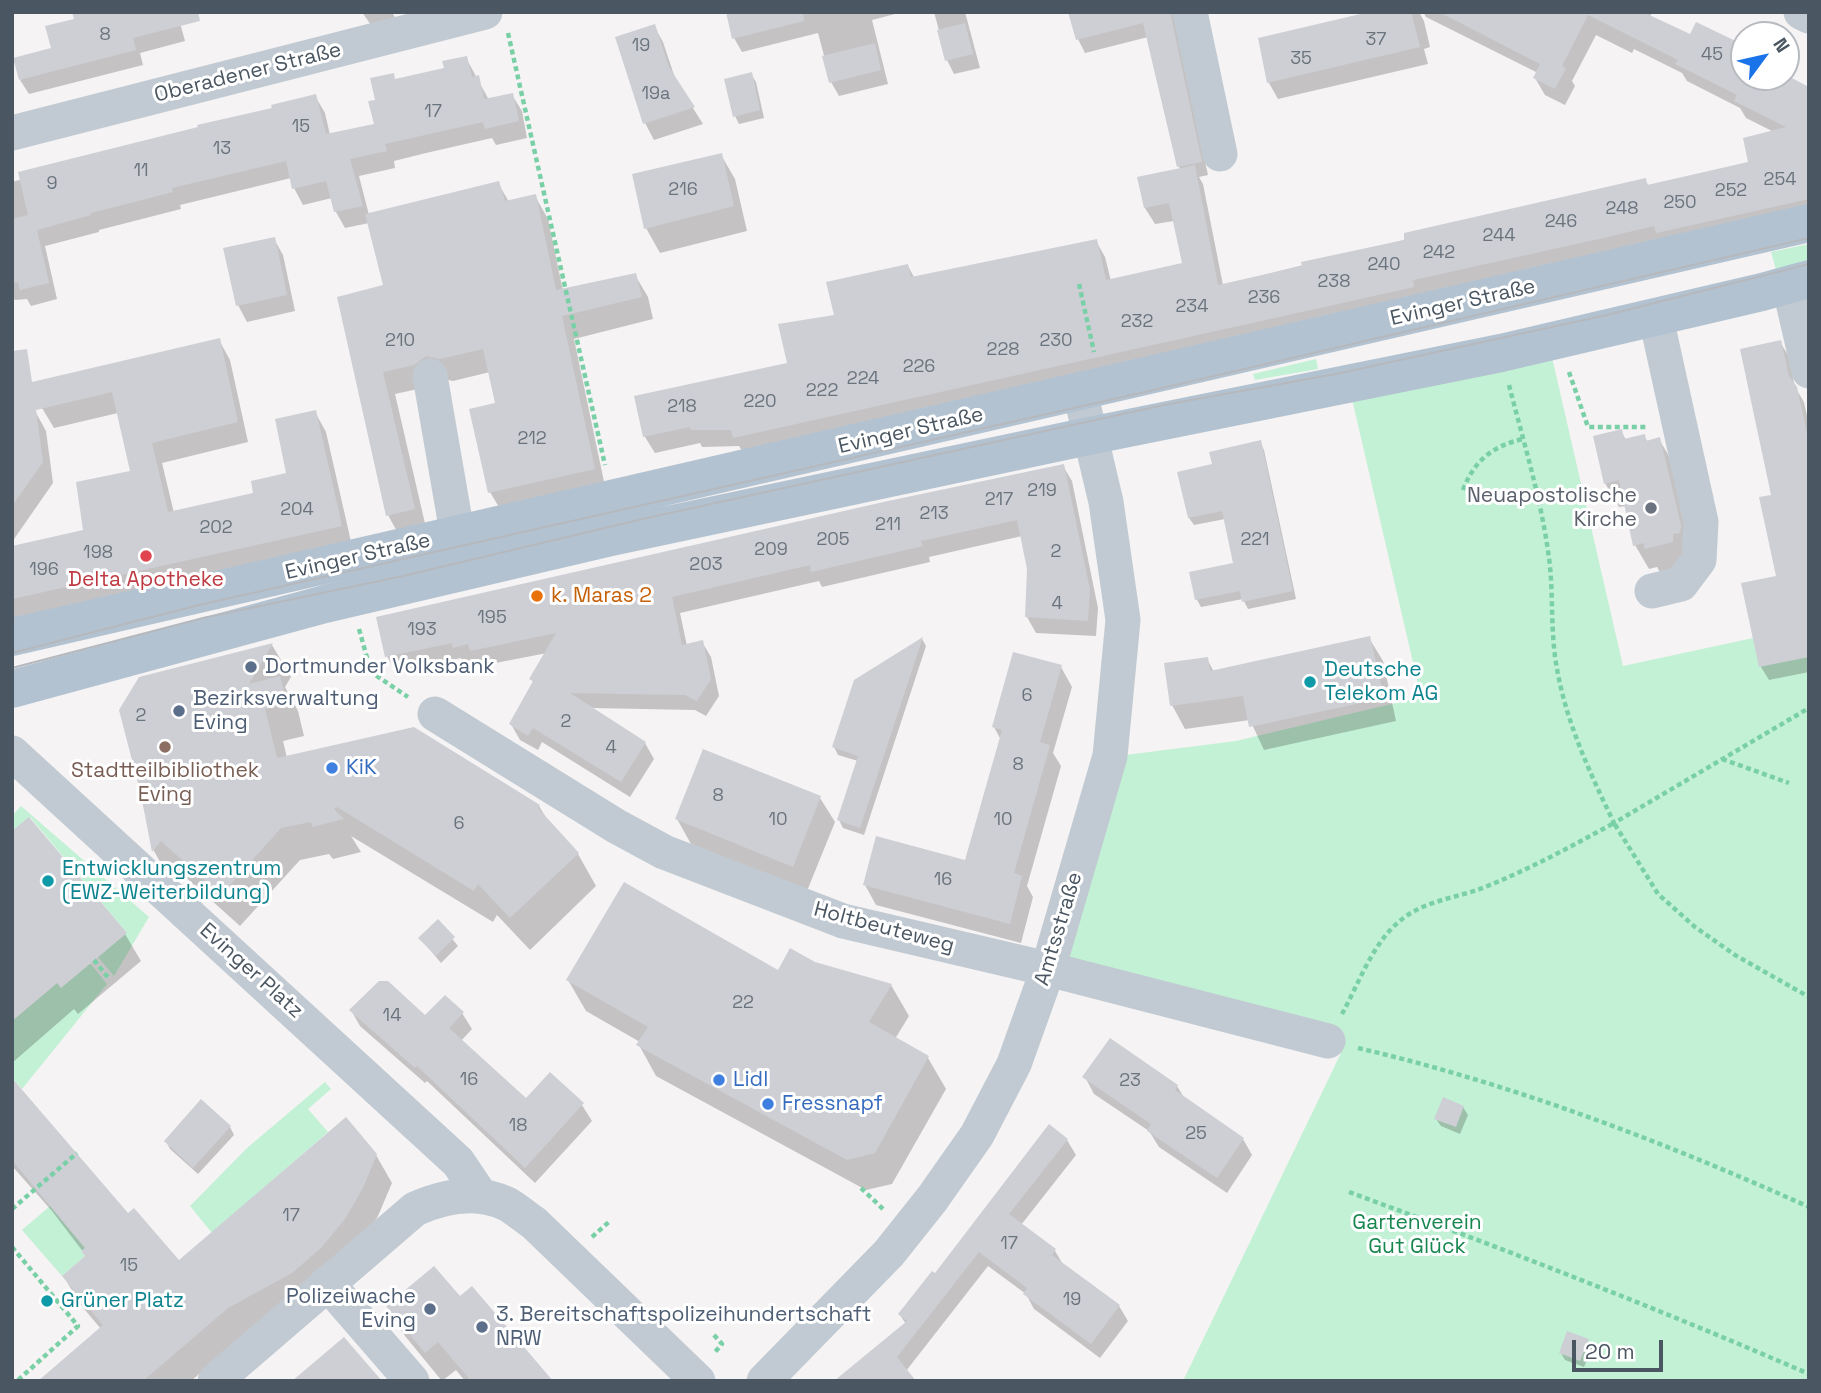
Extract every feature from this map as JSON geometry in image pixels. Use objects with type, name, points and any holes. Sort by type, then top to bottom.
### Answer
[{"type":"main road","name":"Evinger Straße","points":[[12,637],[458,534],[1088,376],[1809,223]]},
{"type":"main road","name":"Evinger Straße","points":[[12,689],[325,604],[611,537],[1089,436],[1502,354],[1799,282]]},
{"type":"street","points":[[1190,12],[1220,155]]},
{"type":"street","points":[[1801,12],[1809,16]]},
{"type":"street","name":"Oberadener Straße","points":[[12,133],[496,19]]},
{"type":"street","points":[[1799,282],[1809,371]]},
{"type":"street","points":[[1653,591],[1681,584],[1699,561],[1700,522],[1656,318]]},
{"type":"street","points":[[430,376],[465,571]]},
{"type":"street","name":"Amtsstraße","points":[[764,1381],[889,1253],[932,1199],[969,1146],[1014,1063],[1048,969],[1110,757],[1123,620],[1106,502],[1089,436],[1088,376]]},
{"type":"street","name":"Holtbeuteweg","points":[[435,714],[604,819],[664,852],[843,920],[1328,1041]]},
{"type":"street","name":"Evinger Platz","points":[[12,753],[458,1162],[481,1196]]},
{"type":"street","points":[[215,1381],[415,1209],[436,1199],[481,1196],[506,1204],[534,1223],[698,1381]]},
{"type":"street","points":[[327,1283],[412,1381]]},
{"type":"path","points":[[496,19],[606,470]]},
{"type":"path","points":[[1079,284],[1088,376]]},
{"type":"path","points":[[1502,354],[1549,553],[1555,661],[1565,706],[1583,756],[1614,823],[1658,894],[1695,927],[1735,955],[1809,997]]},
{"type":"path","points":[[1567,364],[1573,389],[1588,427],[1643,427],[1678,419]]},
{"type":"path","points":[[1463,490],[1470,471],[1486,455],[1512,441],[1523,439]]},
{"type":"path","points":[[358,625],[371,672],[435,714]]},
{"type":"path","points":[[1809,708],[1614,823],[1518,874],[1479,890],[1424,905],[1400,920],[1377,948],[1328,1041],[1423,1063],[1610,1125],[1809,1207]]},
{"type":"path","points":[[1721,759],[1789,783]]},
{"type":"path","points":[[94,960],[110,980]]},
{"type":"path","points":[[12,1209],[77,1153]]},
{"type":"path","points":[[1349,1192],[1497,1246],[1701,1327],[1809,1374]]},
{"type":"path","points":[[589,1240],[611,1220]]},
{"type":"path","points":[[12,1247],[78,1326],[17,1381]]},
{"type":"path","points":[[714,1335],[722,1344],[716,1350]]},
{"type":"green space","points":[[1809,244],[1809,259],[1776,270],[1771,252]]},
{"type":"green space","name":"Gartenverein Gut Glück","points":[[1551,353],[1623,666],[1809,626],[1809,1381],[1183,1381],[1341,1053],[1328,1041],[1048,969],[1110,757],[1236,741],[1421,697],[1352,399]]},
{"type":"green space","points":[[1316,359],[1318,369],[1255,380],[1253,374]]},
{"type":"green space","points":[[21,806],[149,917],[114,976],[98,957],[126,932],[30,817],[12,831],[12,816]]},
{"type":"green space","points":[[90,963],[107,984],[22,1089],[12,1078],[12,1021],[57,983]]},
{"type":"green space","points":[[325,1082],[331,1089],[308,1109],[328,1132],[212,1233],[190,1206],[247,1148]]},
{"type":"green space","points":[[50,1206],[85,1248],[81,1251],[85,1256],[62,1276],[22,1230]]},
{"type":"building","points":[[72,12],[198,12],[200,21],[133,38],[136,50],[19,80],[13,58],[51,48],[45,26],[74,19]]},
{"type":"building","points":[[726,12],[803,12],[804,21],[732,39]]},
{"type":"building","points":[[1068,12],[1170,12],[1202,162],[1177,167],[1143,23],[1076,40]]},
{"type":"building","points":[[1369,12],[1411,12],[1420,47],[1267,83],[1258,38]]},
{"type":"building","points":[[1439,12],[1643,12],[1690,34],[1696,22],[1730,38],[1730,91],[1800,91],[1800,82],[1809,87],[1809,199],[1656,233],[1654,226],[1413,280],[1414,287],[733,438],[731,430],[691,430],[690,427],[643,437],[634,396],[787,363],[778,324],[834,315],[826,282],[908,264],[911,277],[1097,239],[1106,280],[1182,263],[1169,203],[1144,208],[1137,177],[1195,165],[1218,285],[1302,266],[1301,262],[1404,240],[1404,233],[1646,178],[1647,185],[1748,162],[1743,138],[1786,127],[1734,101],[1737,95],[1675,64],[1678,60],[1588,15],[1562,66],[1566,68],[1555,89],[1533,78],[1540,64]]},
{"type":"building","points":[[965,23],[973,54],[945,61],[937,30]]},
{"type":"building","points":[[655,24],[669,67],[695,107],[643,124],[615,37]]},
{"type":"building","points":[[875,43],[881,70],[829,83],[822,56]]},
{"type":"building","points":[[467,56],[472,77],[479,75],[484,99],[513,93],[519,121],[485,129],[483,122],[416,137],[385,144],[387,151],[350,159],[363,206],[334,212],[326,181],[292,189],[286,161],[172,188],[173,192],[37,230],[49,283],[20,290],[18,282],[12,283],[12,219],[28,215],[18,172],[272,108],[271,105],[316,94],[326,134],[374,124],[368,101],[375,100],[370,78],[394,73],[395,79],[444,68],[442,61]]},
{"type":"building","points":[[752,72],[760,110],[733,117],[724,79]]},
{"type":"building","points":[[722,153],[734,206],[644,229],[632,174]]},
{"type":"building","points":[[499,181],[505,201],[536,194],[556,290],[636,273],[642,297],[562,316],[595,469],[488,493],[469,409],[495,403],[483,349],[440,359],[426,356],[414,365],[383,372],[415,509],[386,516],[337,297],[383,285],[365,214]]},
{"type":"building","points":[[275,237],[287,295],[236,306],[223,248]]},
{"type":"building","points":[[220,338],[238,422],[152,443],[168,512],[253,493],[251,481],[286,473],[275,419],[316,410],[342,526],[12,599],[12,546],[83,530],[76,482],[130,471],[112,392],[36,410],[43,462],[12,506],[12,351],[27,349],[32,382]]},
{"type":"building","points":[[1781,340],[1789,376],[1797,387],[1809,443],[1809,657],[1759,667],[1741,583],[1776,576],[1759,497],[1771,495],[1740,349]]},
{"type":"building","name":"Neuapostolische Kirche","points":[[1622,429],[1624,439],[1645,434],[1646,441],[1660,437],[1681,525],[1680,533],[1673,534],[1673,542],[1644,549],[1644,543],[1633,546],[1619,480],[1604,484],[1593,436]]},
{"type":"building","points":[[1261,440],[1293,591],[1242,602],[1240,591],[1195,600],[1189,572],[1233,563],[1222,511],[1188,518],[1177,472],[1212,464],[1209,452]]},
{"type":"building","points":[[1064,464],[1090,590],[1088,621],[1025,617],[1027,569],[1017,520],[921,541],[923,546],[811,572],[810,565],[672,597],[682,645],[703,640],[711,679],[697,701],[685,695],[570,693],[646,742],[621,782],[533,728],[528,736],[509,724],[533,681],[529,679],[556,633],[470,651],[468,644],[453,648],[452,643],[385,657],[376,617]]},
{"type":"building","name":"Deutsche Telekom AG","points":[[1370,636],[1384,698],[1249,727],[1243,696],[1170,706],[1164,663],[1208,657],[1210,671]]},
{"type":"building","points":[[923,637],[860,828],[837,820],[858,756],[832,747],[854,680]]},
{"type":"building","points":[[273,643],[249,684],[280,676],[287,703],[265,709],[277,758],[414,727],[540,805],[538,808],[579,853],[510,918],[478,884],[474,891],[337,807],[334,809],[344,819],[312,827],[311,822],[281,828],[221,895],[161,841],[152,852],[141,795],[119,710],[139,677]]},
{"type":"building","points":[[1013,652],[1062,665],[1040,742],[1050,745],[1014,873],[1022,876],[1010,924],[863,885],[876,836],[965,860],[1002,730],[992,727]]},
{"type":"building","points":[[703,749],[821,796],[793,867],[675,819]]},
{"type":"building","name":"Entwicklungszentrum (EWZ-Weiterbildung)","points":[[29,817],[127,933],[61,988],[57,983],[12,1021],[12,831]]},
{"type":"building","points":[[624,882],[778,970],[790,948],[815,962],[892,984],[869,1022],[929,1056],[875,1153],[847,1160],[636,1045],[648,1027],[566,980]]},
{"type":"building","points":[[438,919],[455,937],[436,956],[418,938]]},
{"type":"building","points":[[379,981],[388,981],[425,1015],[445,995],[464,1012],[449,1028],[526,1098],[550,1072],[584,1103],[525,1168],[417,1066],[415,1068],[349,1010]]},
{"type":"building","points":[[1110,1038],[1178,1085],[1175,1090],[1244,1138],[1217,1178],[1147,1131],[1151,1124],[1082,1077]]},
{"type":"building","points":[[12,1078],[128,1213],[134,1208],[179,1260],[346,1117],[377,1154],[363,1188],[345,1219],[321,1248],[292,1273],[228,1308],[143,1381],[38,1381],[103,1325],[62,1276],[85,1256],[81,1251],[85,1248],[12,1160]]},
{"type":"building","points":[[1443,1097],[1464,1106],[1456,1127],[1434,1119]]},
{"type":"building","points":[[201,1099],[231,1126],[193,1168],[164,1141]]},
{"type":"building","points":[[1049,1124],[1068,1139],[1009,1214],[1056,1249],[1052,1255],[1120,1305],[1091,1344],[1023,1294],[1027,1288],[979,1252],[897,1357],[916,1381],[834,1381],[907,1321],[898,1314],[932,1271],[935,1273]]},
{"type":"building","points":[[434,1266],[460,1296],[472,1286],[553,1381],[471,1381],[438,1342],[425,1353],[386,1306]]},
{"type":"building","points":[[1567,1331],[1589,1339],[1580,1361],[1559,1353]]},
{"type":"building","points":[[344,1337],[382,1381],[292,1381]]},
{"type":"tram line","points":[[12,653],[199,605],[1158,389],[1809,238]]},
{"type":"tram line","points":[[12,668],[203,618],[403,576],[647,518],[1164,405],[1336,374],[1607,315],[1809,264]]},
{"type":"place","name":"Neuapostolische Kirche","points":[[1651,508]]},
{"type":"place","name":"Delta Apotheke","points":[[146,556]]},
{"type":"place","name":"k. Maras 2","points":[[537,596]]},
{"type":"place","name":"Dortmunder Volksbank","points":[[251,667]]},
{"type":"place","name":"Deutsche Telekom AG","points":[[1310,682]]},
{"type":"place","name":"Bezirksverwaltung Eving","points":[[179,711]]},
{"type":"place","name":"Stadtteilbibliothek Eving","points":[[165,747]]},
{"type":"place","name":"KiK","points":[[332,768]]},
{"type":"place","name":"Entwicklungszentrum (EWZ-Weiterbildung)","points":[[48,881]]},
{"type":"place","name":"Lidl","points":[[719,1080]]},
{"type":"place","name":"Fressnapf","points":[[768,1104]]},
{"type":"place","name":"Grüner Platz","points":[[47,1301]]},
{"type":"place","name":"Polizeiwache Eving","points":[[430,1309]]},
{"type":"place","name":"3. Bereitschaftspolizeihundertschaft NRW","points":[[482,1327]]}]
